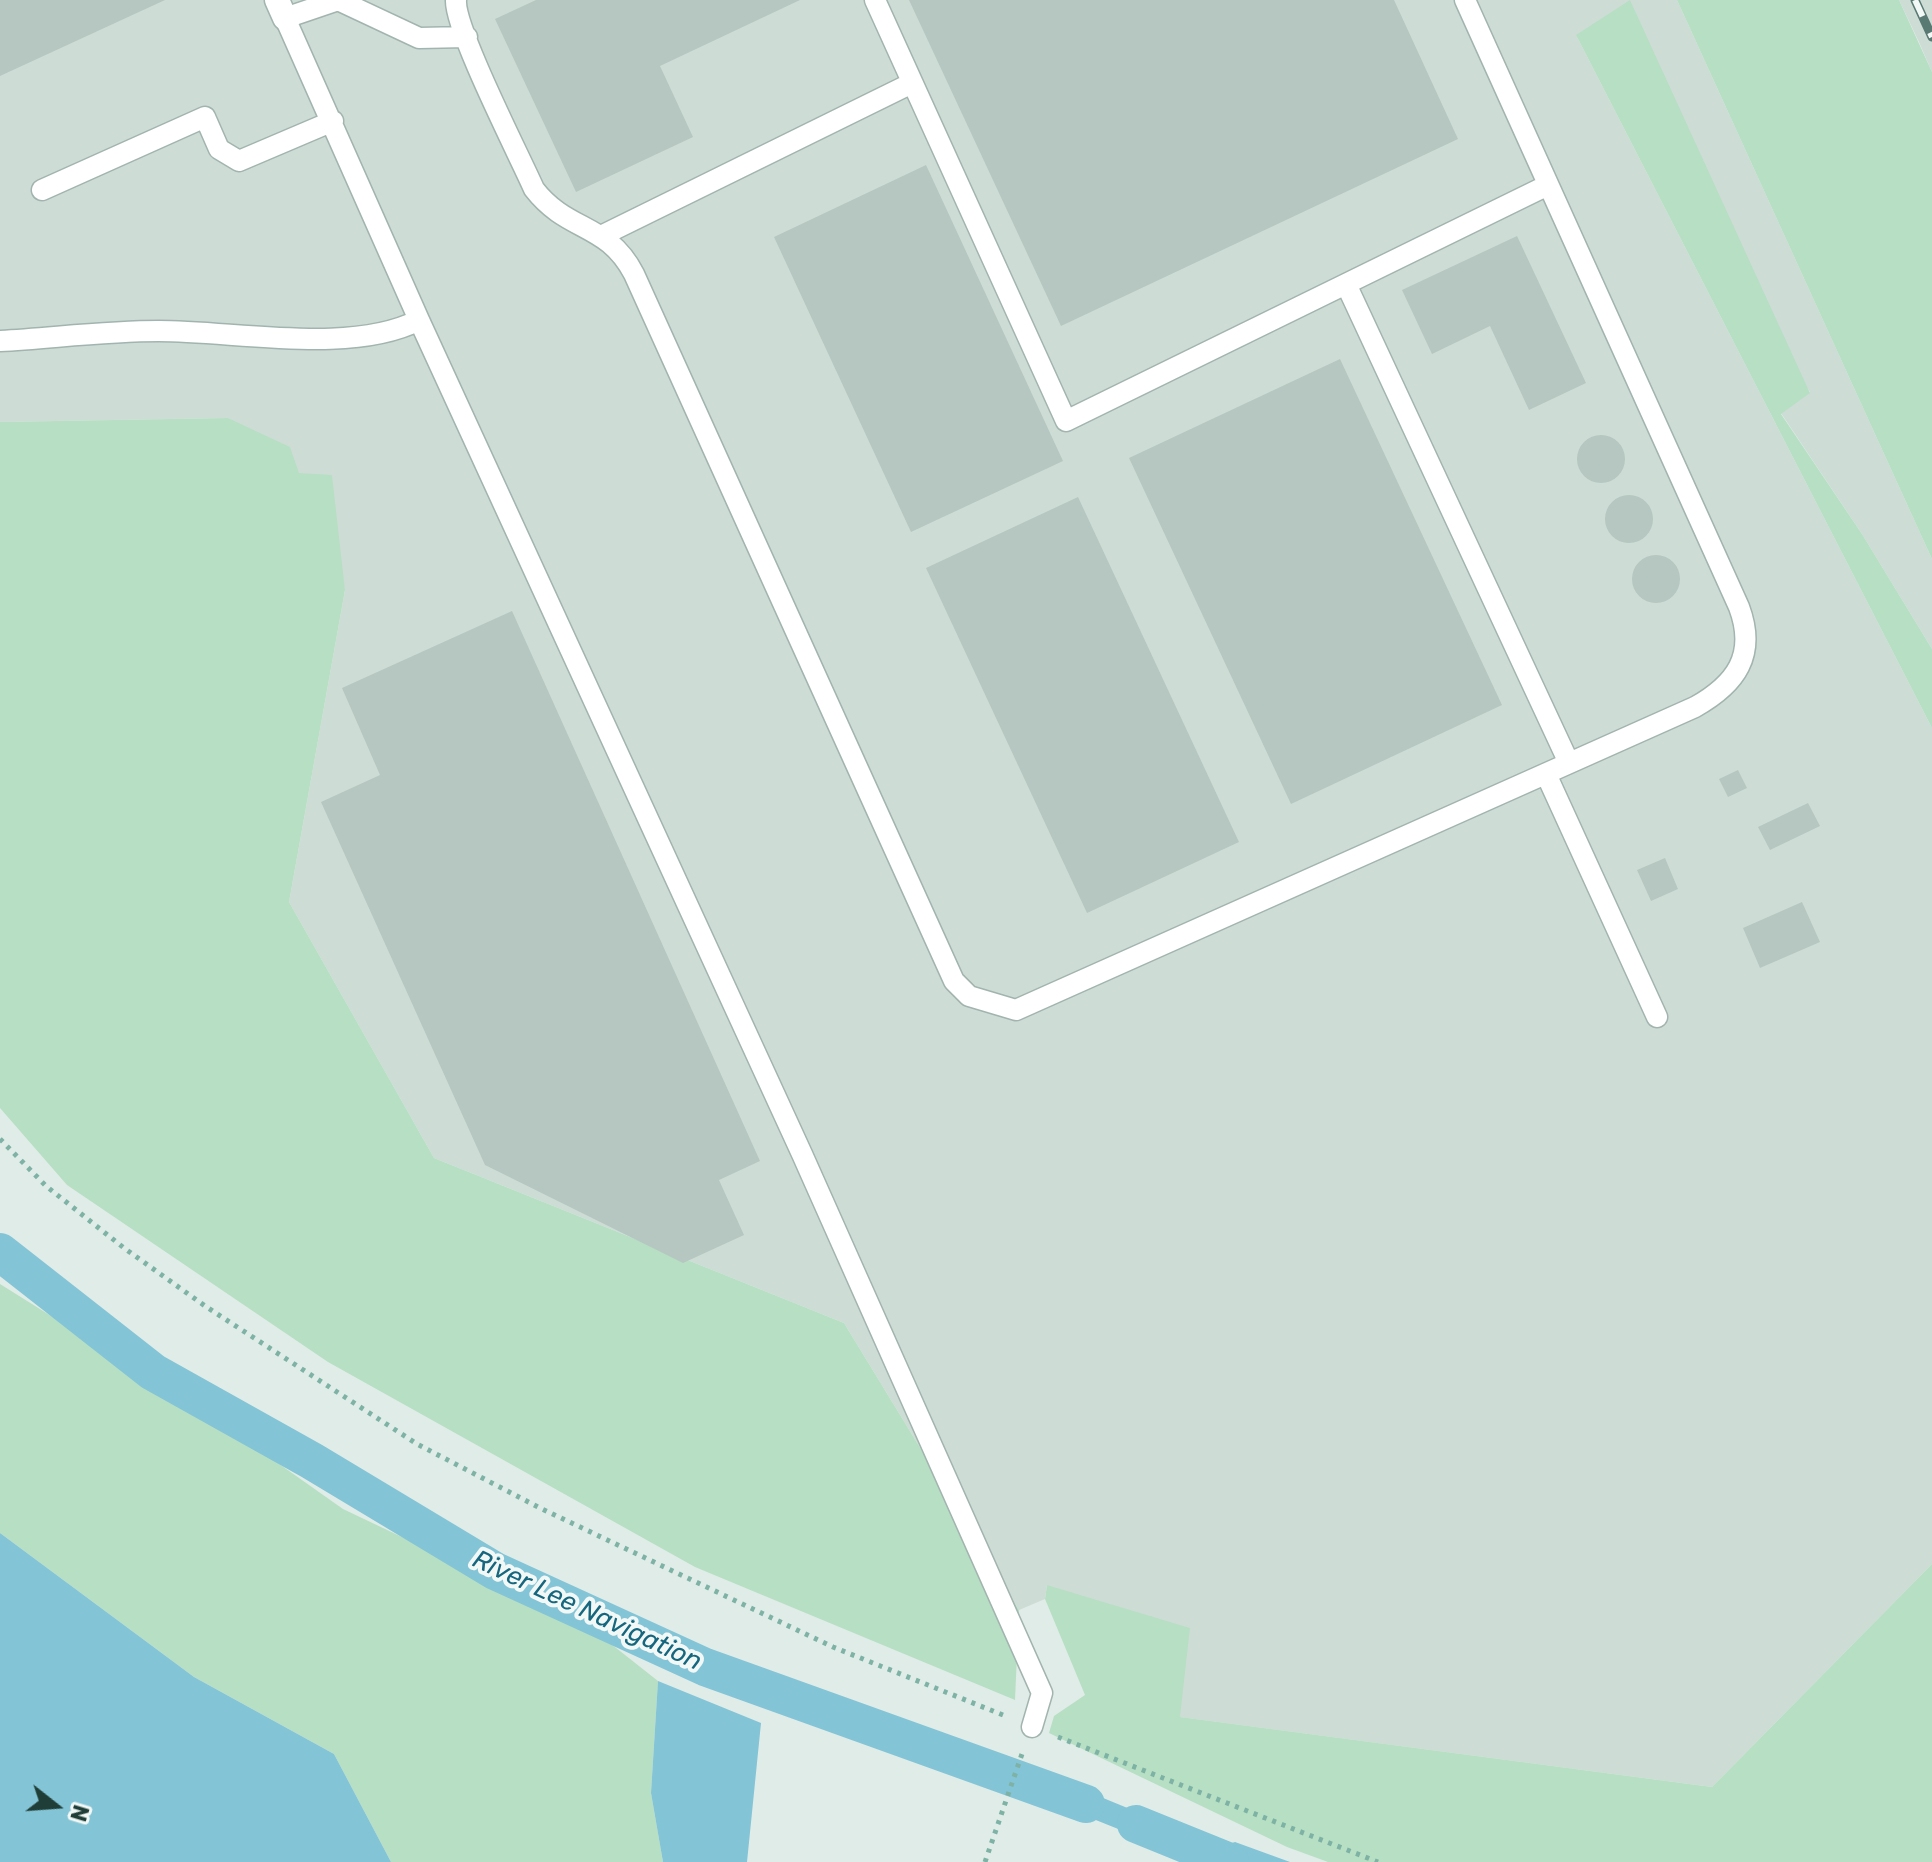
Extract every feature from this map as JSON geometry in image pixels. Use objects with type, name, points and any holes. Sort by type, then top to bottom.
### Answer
[{"type":"lane","points":[[467,37],[419,38],[338,0],[281,9],[419,320],[802,1154],[1042,1693],[1029,1735]]},
{"type":"lane","points":[[456,0],[456,10],[467,37],[534,189],[549,208],[601,236],[623,252],[954,981],[969,996],[1016,1010],[1546,774],[1717,694],[1735,675],[1744,652],[1747,628],[1465,0]]},
{"type":"lane","points":[[875,0],[1066,421],[1548,185]]},
{"type":"lane","points":[[601,236],[912,83]]},
{"type":"lane","points":[[42,190],[205,117],[219,149],[239,161],[333,121]]},
{"type":"lane","points":[[1346,284],[1569,763]]},
{"type":"lane","points":[[0,341],[157,331],[351,339],[398,330],[419,320]]},
{"type":"lane","points":[[1546,774],[1657,1017]]},
{"type":"path","points":[[0,1139],[46,1186],[124,1248],[205,1306],[417,1444],[554,1514],[833,1647],[1029,1735],[1378,1862]]},
{"type":"path","points":[[985,1862],[1029,1735]]},
{"type":"shaded area","points":[[0,0],[1677,0],[1932,559],[1932,649],[1862,534],[1781,413],[1810,392],[1576,35],[1932,728],[1932,1564],[1712,1787],[1179,1717],[1047,1585],[1045,1599],[1019,1610],[844,1323],[434,1158],[289,902],[345,590],[298,473],[228,418],[0,422]]},
{"type":"shaded area","points":[[1899,0],[1932,0],[1932,72],[1919,42]]},
{"type":"green space","points":[[1630,0],[1810,393],[1781,414],[1862,534],[1932,649],[1932,728],[1576,35]]},
{"type":"green space","points":[[1677,0],[1899,0],[1932,72],[1932,559]]},
{"type":"green space","points":[[228,418],[290,447],[299,473],[332,475],[345,590],[289,902],[434,1158],[844,1323],[1019,1610],[1015,1700],[695,1567],[328,1362],[67,1185],[0,1108],[0,422]]},
{"type":"green space","points":[[0,1284],[214,1418],[343,1509],[587,1625],[658,1681],[651,1793],[663,1862],[391,1862],[334,1754],[194,1677],[0,1533]]},
{"type":"green space","points":[[1932,1564],[1932,1862],[1328,1862],[1287,1847],[1049,1733],[1054,1716],[1085,1695],[1045,1599],[1047,1585],[1190,1628],[1180,1717],[1712,1787]]},
{"type":"water","points":[[0,1533],[194,1677],[334,1754],[391,1862],[0,1862]]},
{"type":"water","points":[[658,1681],[761,1723],[747,1862],[663,1862],[651,1793]]},
{"type":"water","points":[[1047,1775],[1186,1832],[1178,1853],[1036,1796]]},
{"type":"water","points":[[1235,1842],[1290,1862],[1202,1862],[1206,1852]]},
{"type":"building","points":[[0,0],[165,0],[0,76]]},
{"type":"building","points":[[536,0],[800,0],[660,66],[693,137],[576,192],[495,19]]},
{"type":"building","points":[[909,0],[1394,0],[1458,139],[1061,326]]},
{"type":"building","points":[[926,165],[1063,461],[911,532],[774,237]]},
{"type":"building","points":[[1517,236],[1586,383],[1529,410],[1490,326],[1432,354],[1402,290]]},
{"type":"building","points":[[1340,359],[1502,705],[1291,804],[1129,458]]},
{"type":"building","points":[[1601,435],[1618,442],[1625,459],[1618,476],[1601,483],[1584,476],[1577,459],[1584,442]]},
{"type":"building","points":[[1629,495],[1646,502],[1653,519],[1646,536],[1629,543],[1612,536],[1605,519],[1612,502]]},
{"type":"building","points":[[1078,497],[1239,842],[1087,913],[926,568]]},
{"type":"building","points":[[1656,555],[1673,562],[1680,579],[1673,596],[1656,603],[1639,596],[1632,579],[1639,562]]},
{"type":"building","points":[[512,611],[760,1161],[719,1180],[744,1235],[683,1263],[485,1165],[321,802],[380,775],[342,688]]},
{"type":"building","points":[[1738,770],[1747,788],[1728,797],[1719,779]]},
{"type":"building","points":[[1808,803],[1820,826],[1770,850],[1758,827]]},
{"type":"building","points":[[1665,858],[1678,889],[1651,901],[1637,870]]},
{"type":"building","points":[[1802,902],[1820,942],[1760,968],[1743,928]]},
{"type":"waterway","name":"River Lee Navigation","points":[[0,1252],[153,1372],[312,1461],[495,1571],[705,1667],[1086,1804]]},
{"type":"waterway","name":"River Lee Navigation","points":[[1136,1824],[1230,1862]]},
{"type":"railway","points":[[1915,0],[1932,37]]}]
